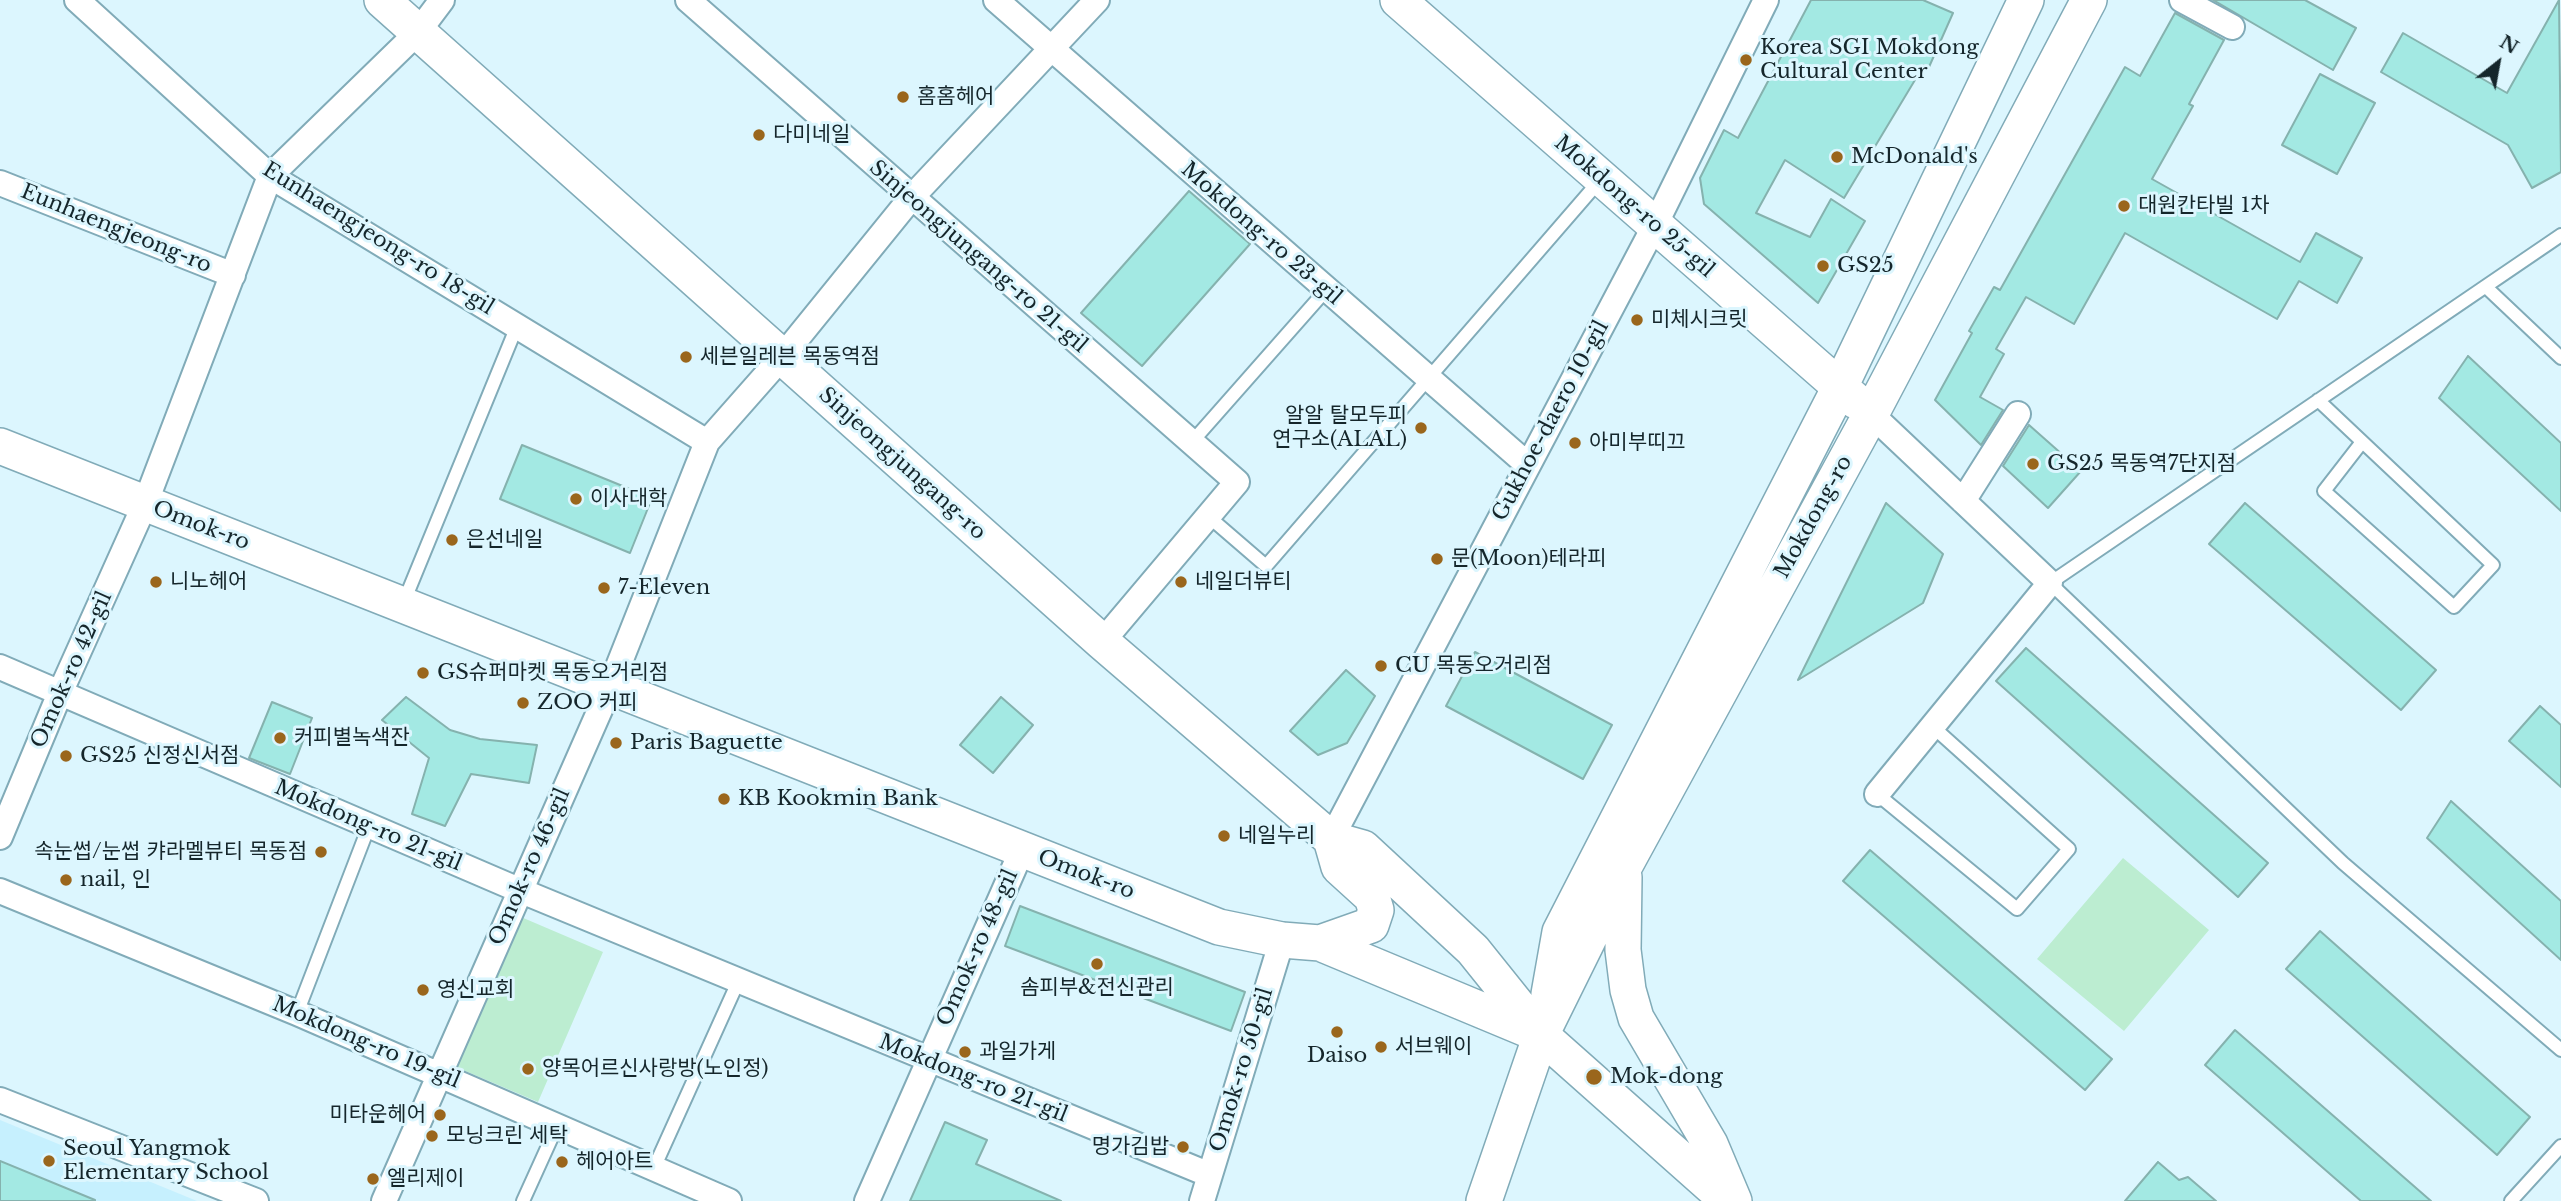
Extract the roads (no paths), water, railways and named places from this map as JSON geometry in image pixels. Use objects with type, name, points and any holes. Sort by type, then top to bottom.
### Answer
[{"type":"main road","name":"Sinjeongjungang-ro","points":[[382,0],[1102,642],[1331,839],[1363,848],[1473,950],[1541,1035]]},
{"type":"main road","name":"Mokdong-ro 25-gil","points":[[1398,0],[1871,414]]},
{"type":"main road","name":"Mokdong-ro","points":[[1541,1035],[1560,932],[1840,387],[2026,0]]},
{"type":"main road","name":"Mokdong-ro","points":[[1484,1201],[1541,1035],[1624,867],[1871,414],[2089,0]]},
{"type":"main road","name":"Omok-ro","points":[[0,446],[1219,927],[1282,940],[1320,943],[1541,1035],[1731,1201]]},
{"type":"main road","name":"Sinjeongjungang-ro","points":[[1320,943],[1371,925],[1376,910],[1372,897],[1339,867],[1331,839]]},
{"type":"main road","points":[[1624,867],[1623,950],[1628,990],[1636,1018],[1710,1144],[1731,1201]]},
{"type":"street","name":"Eunhaengjeong-ro 18-gil","points":[[77,0],[270,176],[707,442]]},
{"type":"street","points":[[270,176],[418,32],[442,0]]},
{"type":"street","name":"Sinjeongjungang-ro 21-gil","points":[[688,0],[1237,482],[1102,642]]},
{"type":"street","name":"Mokdong-ro 23-gil","points":[[996,0],[1528,465]]},
{"type":"street","name":"Omok-ro 46-gil","points":[[384,1201],[610,687],[707,442],[782,357],[911,198],[1097,0]]},
{"type":"street","name":"Gukhoe-daero 10-gil","points":[[1331,839],[1655,225],[1766,0]]},
{"type":"street","points":[[2182,0],[2231,27]]},
{"type":"street","name":"Omok-ro 42-gil","points":[[0,836],[60,693],[145,504],[270,176]]},
{"type":"street","name":"Eunhaengjeong-ro","points":[[0,183],[233,275]]},
{"type":"street","points":[[1871,414],[2050,583],[1877,794]]},
{"type":"street","points":[[1963,502],[2018,414]]},
{"type":"street","name":"Mokdong-ro 21-gil","points":[[0,667],[928,1062],[1210,1175]]},
{"type":"street","name":"Omok-ro 48-gil","points":[[867,1201],[1022,850]]},
{"type":"street","name":"Mokdong-ro 19-gil","points":[[0,891],[297,1013],[729,1201]]},
{"type":"street","name":"Omok-ro 50-gil","points":[[1202,1201],[1282,940]]},
{"type":"street","points":[[0,1100],[256,1201]]},
{"type":"lane","points":[[1209,516],[1266,566],[1601,178]]},
{"type":"lane","points":[[2560,238],[2050,583],[2343,863],[2561,1050]]},
{"type":"lane","points":[[2486,287],[2561,358]]},
{"type":"lane","points":[[1191,443],[1326,290]]},
{"type":"lane","points":[[402,605],[517,326]]},
{"type":"lane","points":[[2318,400],[2493,565],[2454,607],[2325,491],[2362,442]]},
{"type":"lane","points":[[1877,794],[2018,909],[2069,849],[1932,726]]},
{"type":"lane","points":[[297,1013],[369,826]]},
{"type":"lane","points":[[654,1168],[738,982]]},
{"type":"lane","points":[[523,1201],[557,1126]]},
{"type":"lane","points":[[2511,1201],[2561,1146]]},
{"type":"place","name":"Korea SGI Mokdong Cultural Center","points":[[1746,60]]},
{"type":"place","name":"홈홈헤어","points":[[903,97]]},
{"type":"place","name":"다미네일","points":[[759,135]]},
{"type":"place","name":"McDonald's","points":[[1837,157]]},
{"type":"place","name":"대원칸타빌 1차","points":[[2124,206]]},
{"type":"place","name":"GS25","points":[[1823,266]]},
{"type":"place","name":"미체시크릿","points":[[1637,320]]},
{"type":"place","name":"세븐일레븐 목동역점","points":[[686,357]]},
{"type":"place","name":"알알 탈모두피 연구소(ALAL)","points":[[1421,428]]},
{"type":"place","name":"아미부띠끄","points":[[1575,443]]},
{"type":"place","name":"GS25 목동역7단지점","points":[[2033,464]]},
{"type":"place","name":"이사대학","points":[[576,499]]},
{"type":"place","name":"은선네일","points":[[452,540]]},
{"type":"place","name":"문(Moon)테라피","points":[[1437,559]]},
{"type":"place","name":"니노헤어","points":[[156,582]]},
{"type":"place","name":"네일더뷰티","points":[[1181,582]]},
{"type":"place","name":"7-Eleven","points":[[604,588]]},
{"type":"place","name":"CU 목동오거리점","points":[[1381,666]]},
{"type":"place","name":"GS슈퍼마켓 목동오거리점","points":[[423,673]]},
{"type":"place","name":"ZOO 커피","points":[[523,703]]},
{"type":"place","name":"커피별녹색잔","points":[[280,738]]},
{"type":"place","name":"Paris Baguette","points":[[616,743]]},
{"type":"place","name":"GS25 신정신서점","points":[[66,756]]},
{"type":"place","name":"KB Kookmin Bank","points":[[724,799]]},
{"type":"place","name":"네일누리","points":[[1224,836]]},
{"type":"place","name":"속눈썹/눈썹 캬라멜뷰티 목동점","points":[[321,852]]},
{"type":"place","name":"nail, 인","points":[[66,880]]},
{"type":"place","name":"솜피부&전신관리","points":[[1097,964]]},
{"type":"place","name":"영신교회","points":[[423,990]]},
{"type":"place","name":"Daiso","points":[[1337,1032]]},
{"type":"place","name":"서브웨이","points":[[1381,1047]]},
{"type":"place","name":"과일가게","points":[[965,1052]]},
{"type":"place","name":"양목어르신사랑방(노인정)","points":[[528,1069]]},
{"type":"place","name":"Mok-dong","points":[[1594,1077]]},
{"type":"place","name":"미타운헤어","points":[[440,1115]]},
{"type":"place","name":"모닝크린 세탁","points":[[432,1136]]},
{"type":"place","name":"명가김밥","points":[[1183,1147]]},
{"type":"place","name":"Seoul Yangmok Elementary School","points":[[49,1161]]},
{"type":"place","name":"헤어아트","points":[[562,1162]]},
{"type":"place","name":"엘리제이","points":[[373,1179]]}]
